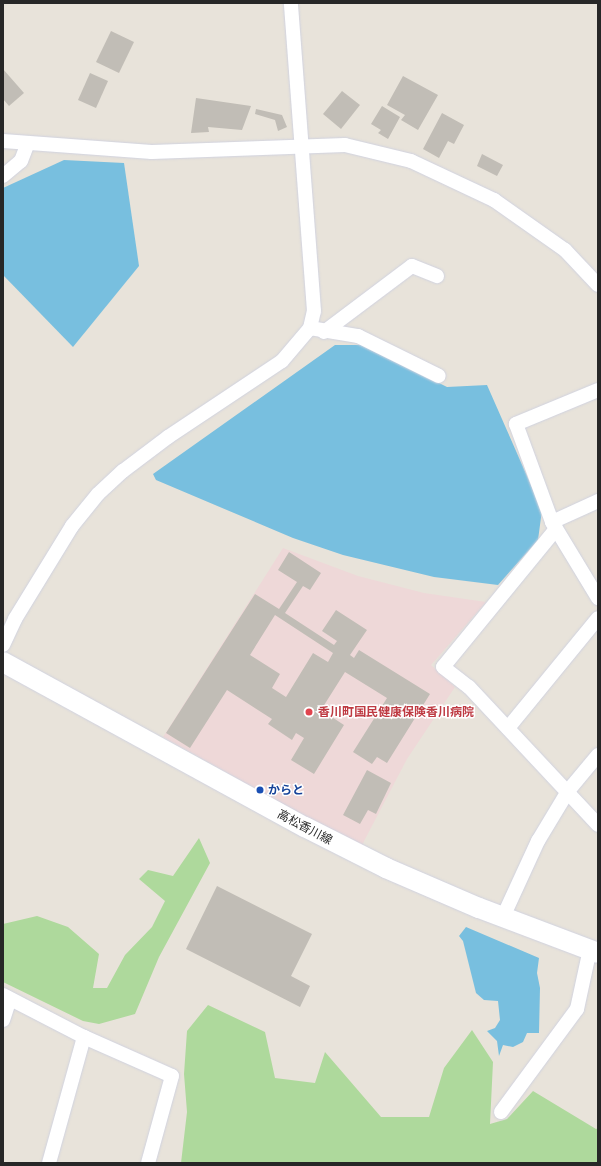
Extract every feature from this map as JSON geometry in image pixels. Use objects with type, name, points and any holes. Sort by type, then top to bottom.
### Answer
[{"type":"main road","name":"高松香川線","points":[[3,662],[334,842],[386,868],[503,917],[594,951]]},
{"type":"street","points":[[3,646],[15,619],[72,526],[98,494],[123,471],[168,437],[282,362],[310,328],[314,311],[291,3]]},
{"type":"street","points":[[3,141],[152,152],[345,145],[411,161],[494,200],[565,250],[596,279]]},
{"type":"street","points":[[3,176],[21,161],[28,143]]},
{"type":"street","points":[[324,332],[412,266],[437,276]]},
{"type":"street","points":[[310,328],[324,332],[358,336],[439,376]]},
{"type":"street","points":[[598,390],[516,424],[554,526],[598,598]]},
{"type":"street","points":[[598,502],[554,526],[443,667],[469,687],[568,791],[598,825]]},
{"type":"street","points":[[508,728],[598,618]]},
{"type":"street","points":[[503,917],[538,842],[568,791],[598,755]]},
{"type":"street","points":[[501,1112],[577,1009],[594,951]]},
{"type":"street","points":[[3,1020],[6,997],[84,1037],[172,1076],[148,1163]]},
{"type":"street","points":[[49,1163],[84,1037]]},
{"type":"shaded area","name":"香川町国民健康保険香川病院","points":[[283,548],[358,576],[424,593],[486,602],[431,665],[455,687],[407,759],[362,845],[310,819],[163,737]]},
{"type":"green space","points":[[199,838],[210,863],[159,957],[135,1014],[99,1024],[83,1021],[3,982],[3,924],[37,916],[68,927],[99,954],[93,988],[107,988],[125,955],[152,927],[165,901],[139,879],[148,870],[173,876]]},
{"type":"green space","points":[[208,1005],[265,1032],[275,1078],[315,1083],[325,1052],[381,1117],[429,1117],[444,1068],[472,1030],[493,1062],[490,1124],[507,1119],[533,1091],[596,1129],[598,1128],[598,1163],[181,1163],[187,1112],[184,1074],[187,1031]]},
{"type":"water","points":[[64,160],[124,163],[139,266],[73,347],[3,275],[3,188]]},
{"type":"water","points":[[335,345],[363,345],[447,387],[487,385],[542,510],[538,540],[498,585],[434,577],[343,555],[293,538],[156,480],[153,474]]},
{"type":"water","points":[[466,927],[539,958],[537,973],[540,988],[539,1033],[527,1033],[523,1042],[513,1047],[503,1045],[499,1056],[497,1041],[487,1031],[495,1028],[500,1020],[498,1001],[484,1000],[476,993],[463,941],[459,936]]},
{"type":"building","points":[[111,31],[134,42],[119,73],[96,62]]},
{"type":"building","points":[[3,69],[24,93],[9,106],[3,99]]},
{"type":"building","points":[[90,73],[108,81],[96,108],[78,100]]},
{"type":"building","points":[[403,76],[438,95],[418,130],[401,120],[405,115],[387,105]]},
{"type":"building","points":[[342,91],[360,105],[341,129],[323,114]]},
{"type":"building","points":[[196,98],[251,106],[242,130],[208,127],[209,132],[191,133]]},
{"type":"building","points":[[382,106],[400,117],[388,139],[378,133],[381,130],[371,124]]},
{"type":"building","points":[[256,109],[282,115],[287,127],[278,131],[275,120],[255,114]]},
{"type":"building","points":[[442,113],[464,125],[454,144],[448,141],[439,158],[423,149]]},
{"type":"building","points":[[482,154],[503,165],[497,176],[477,166]]},
{"type":"building","points":[[289,552],[321,573],[310,590],[303,586],[285,613],[334,645],[337,641],[322,631],[336,610],[367,630],[350,655],[354,658],[359,650],[430,694],[387,763],[377,757],[372,764],[353,752],[387,698],[345,672],[321,710],[344,725],[314,774],[291,760],[304,738],[296,733],[292,740],[268,724],[272,719],[227,690],[190,748],[166,733],[255,594],[279,609],[297,582],[278,570]],"holes":[[[275,615],[333,653],[328,662],[313,653],[286,697],[272,688],[280,674],[250,655]]]},
{"type":"building","points":[[367,770],[391,783],[376,814],[368,810],[360,824],[343,815]]},
{"type":"building","points":[[217,886],[312,934],[291,976],[310,986],[300,1007],[186,949]]},
{"type":"place","name":"香川町国民健康保険香川病院","points":[[309,712]]},
{"type":"place","name":"からと","points":[[260,790]]}]
